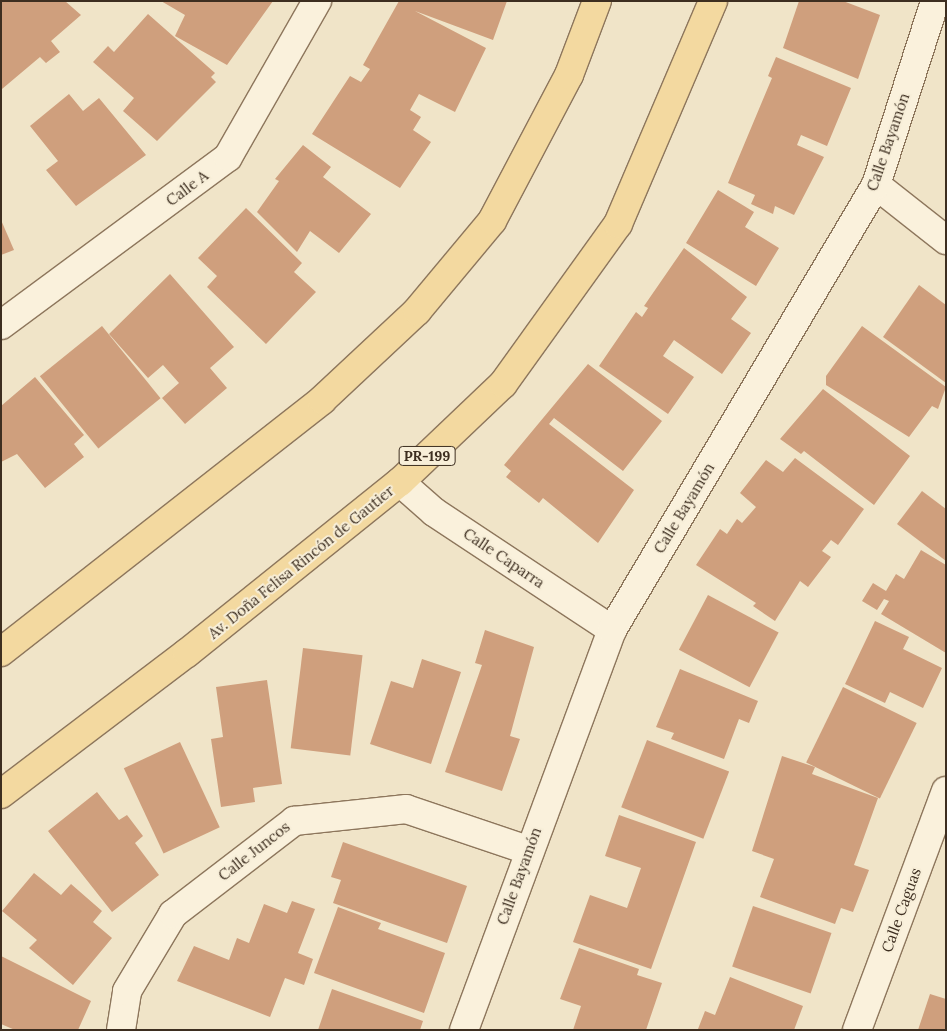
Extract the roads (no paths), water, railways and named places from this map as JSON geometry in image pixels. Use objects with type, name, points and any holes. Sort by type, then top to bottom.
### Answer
[{"type":"main road","points":[[1,652],[30,632],[322,400],[417,311],[492,221],[569,75],[597,1]]},
{"type":"main road","name":"Av. Doña Felisa Rincón de Gautier","points":[[1,794],[187,654],[400,482],[502,384],[618,224],[713,1]]},
{"type":"main road","points":[[1,633],[30,632]]},
{"type":"street","name":"Calle A","points":[[1,325],[228,158],[317,1]]},
{"type":"street","name":"Calle Bayamón","points":[[464,1030],[528,850],[612,630],[876,186],[935,1]]},
{"type":"street","points":[[876,186],[946,240]]},
{"type":"street","name":"Calle Caparra","points":[[400,482],[434,512],[612,630]]},
{"type":"street","name":"Calle Caguas","points":[[857,1030],[946,791]]},
{"type":"street","name":"Calle Juncos","points":[[121,1030],[127,991],[173,914],[294,821],[406,809],[528,850]]}]
